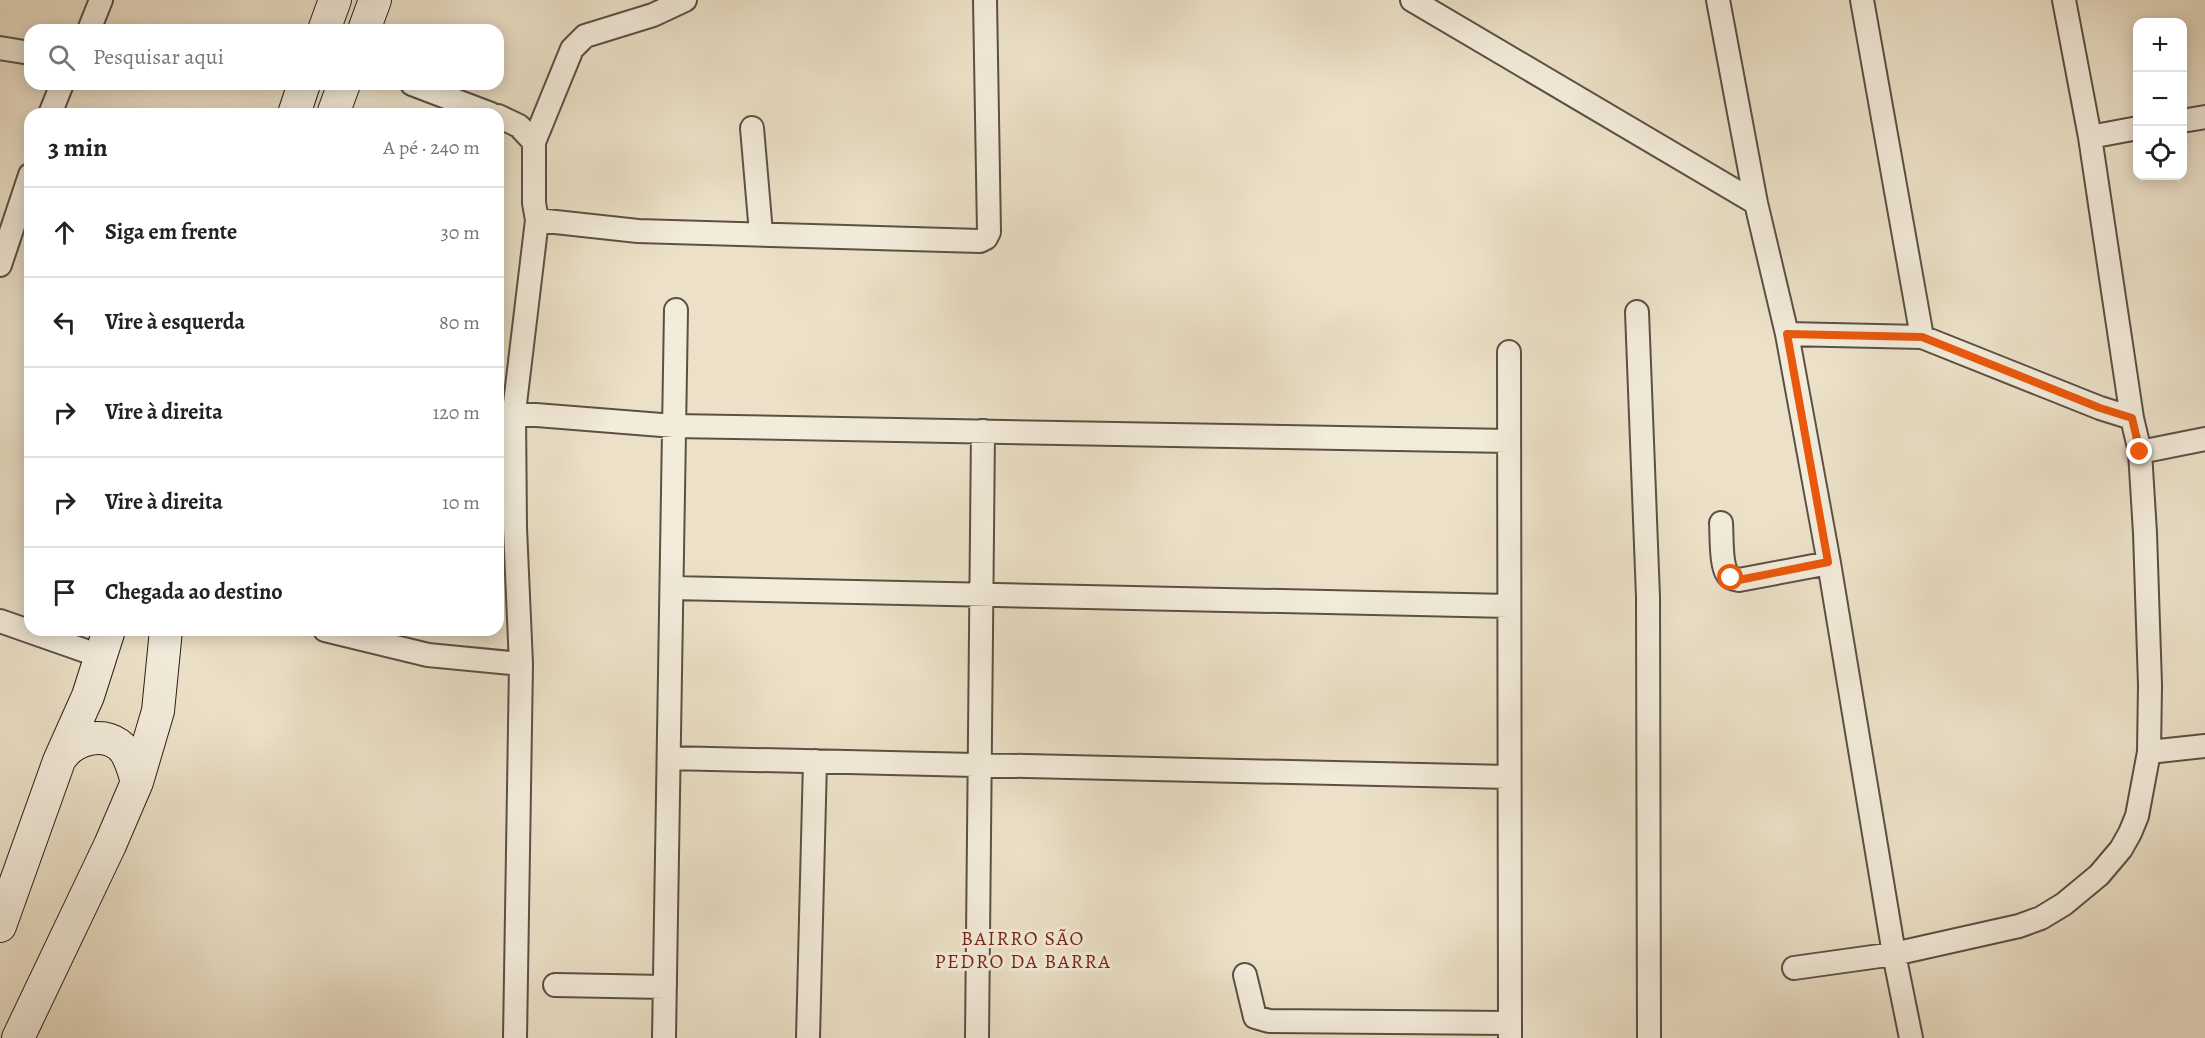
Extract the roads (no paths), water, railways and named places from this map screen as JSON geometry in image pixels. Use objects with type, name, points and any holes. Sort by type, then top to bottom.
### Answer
[{"type":"main road","points":[[326,24],[335,0]]},
{"type":"main road","points":[[366,24],[375,0]]},
{"type":"main road","points":[[296,108],[302,90]]},
{"type":"main road","points":[[335,108],[343,90]]},
{"type":"main road","points":[[18,1038],[110,845],[137,782],[158,711],[165,636]]},
{"type":"main road","points":[[0,926],[59,760],[88,696],[104,643]]},
{"type":"main road","points":[[59,760],[71,746],[82,740],[107,740],[124,751],[137,782]]},
{"type":"street","points":[[91,24],[101,0]]},
{"type":"street","points":[[515,1038],[521,664],[515,528],[506,412],[537,220],[534,203],[534,142],[572,49],[578,42],[585,36],[653,15],[685,0]]},
{"type":"street","points":[[537,220],[638,231],[980,241],[986,238],[989,232],[985,0]]},
{"type":"street","points":[[1412,0],[1756,203]]},
{"type":"street","points":[[1718,0],[1756,203],[1787,334],[1894,954],[1911,1038]]},
{"type":"street","points":[[1862,0],[1922,337]]},
{"type":"street","points":[[1794,968],[1894,954],[2019,926],[2041,918],[2064,904],[2099,875],[2121,849],[2137,816],[2149,752],[2148,613],[2140,452],[2132,418],[2090,137],[2064,0]]},
{"type":"street","points":[[0,48],[24,52]]},
{"type":"street","points":[[52,108],[60,90]]},
{"type":"street","points":[[428,90],[475,108]]},
{"type":"street","points":[[2187,120],[2205,117]]},
{"type":"street","points":[[504,119],[519,126],[534,142]]},
{"type":"street","points":[[752,128],[761,233]]},
{"type":"street","points":[[2090,137],[2133,129]]},
{"type":"street","points":[[0,265],[24,193]]},
{"type":"street","points":[[664,1038],[676,310]]},
{"type":"street","points":[[1637,312],[1648,597],[1648,1038]]},
{"type":"street","points":[[1787,334],[1922,337],[2100,408],[2132,418]]},
{"type":"street","points":[[1245,975],[1255,1017],[1269,1021],[1510,1030],[1509,352]]},
{"type":"street","points":[[506,412],[674,426],[1509,441]]},
{"type":"street","points":[[977,1038],[983,431]]},
{"type":"street","points":[[2140,452],[2205,439]]},
{"type":"street","points":[[1721,523],[1724,568],[1731,578],[1739,580],[1828,562]]},
{"type":"street","points":[[672,588],[1509,606]]},
{"type":"street","points":[[0,621],[24,626]]},
{"type":"street","points":[[71,636],[104,643]]},
{"type":"street","points":[[350,636],[428,655],[521,664]]},
{"type":"street","points":[[2149,752],[2205,746]]},
{"type":"street","points":[[669,758],[1509,777]]},
{"type":"street","points":[[808,1038],[815,761]]},
{"type":"street","points":[[555,985],[665,987]]},
{"type":"district","name":"BAIRRO SÃO PEDRO DA BARRA","points":[[1023,950]]}]
